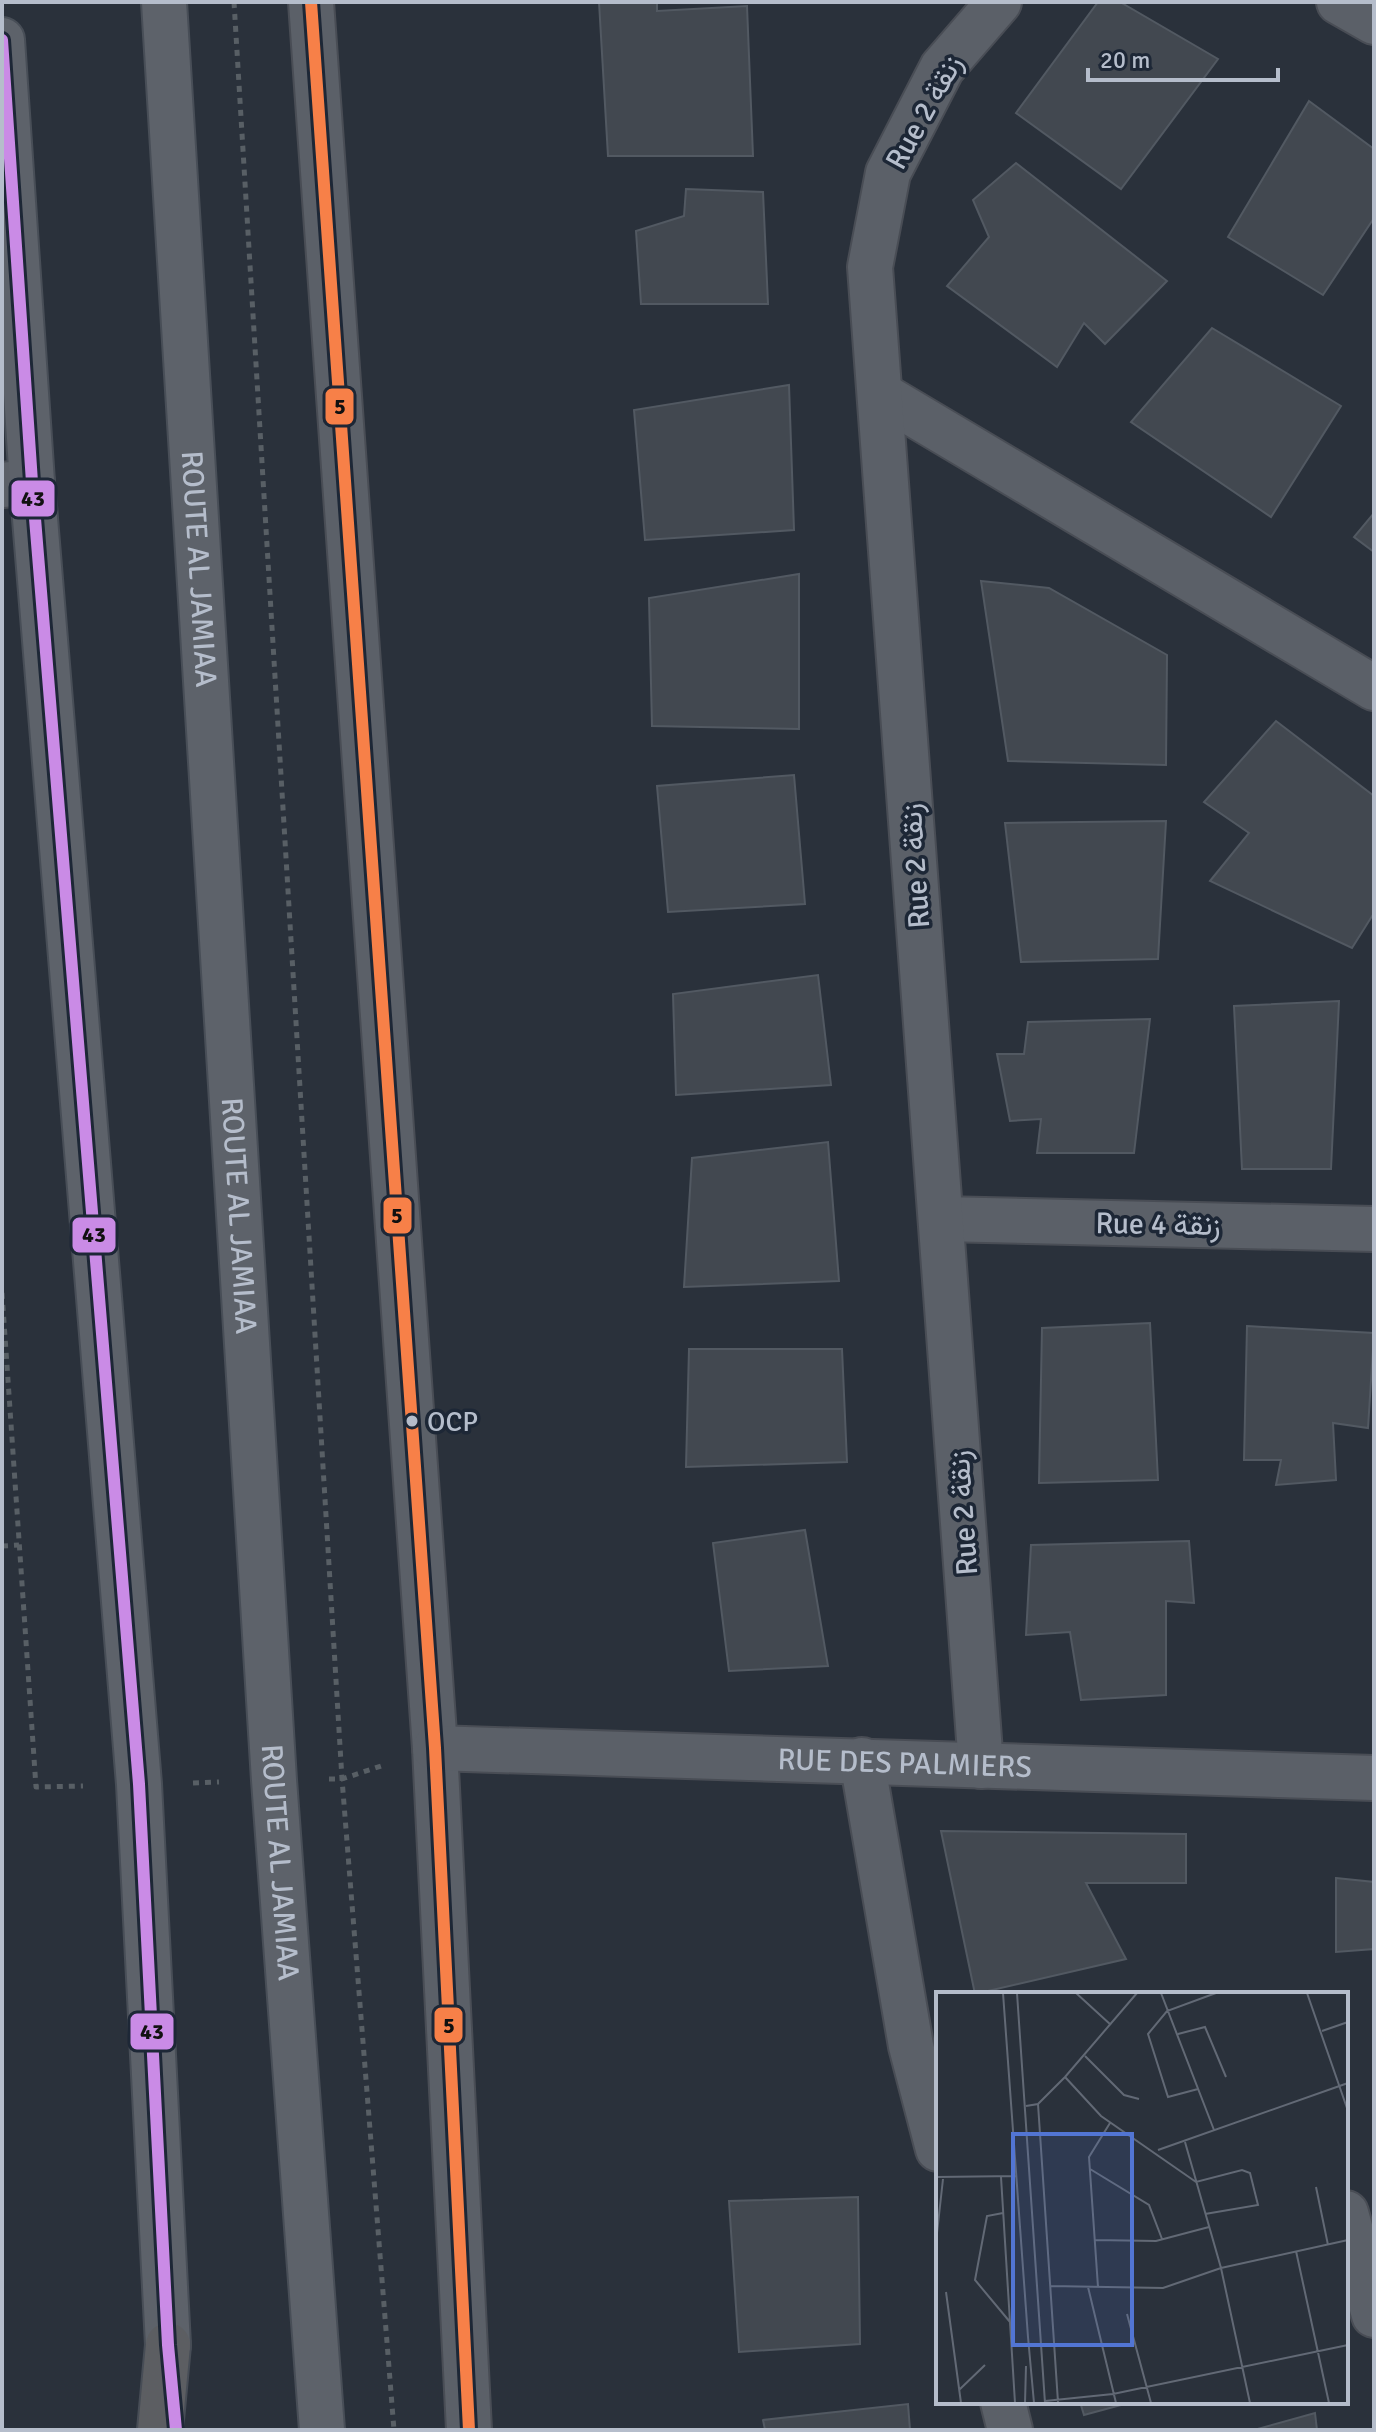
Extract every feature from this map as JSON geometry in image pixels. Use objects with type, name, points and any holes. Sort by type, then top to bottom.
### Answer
[{"type":"highway","points":[[160,2430],[168,2345]]},
{"type":"highway","points":[[168,2345],[176,2430]]},
{"type":"main road","name":"ROUTE AL JAMIAA","points":[[164,2],[274,1780],[322,2430]]},
{"type":"main road","points":[[2,40],[17,484],[139,1784],[168,2345]]},
{"type":"street","points":[[311,2],[435,1748],[469,2430]]},
{"type":"street","name":"Rue 2 زنقة","points":[[981,1766],[870,267],[888,173],[942,68],[999,2]]},
{"type":"street","points":[[1339,2],[1374,22]]},
{"type":"street","points":[[880,394],[1374,688]]},
{"type":"street","name":"Rue 4 زنقة","points":[[941,1219],[1374,1229]]},
{"type":"street","name":"RUE DES PALMIERS","points":[[435,1748],[1374,1778]]},
{"type":"street","points":[[862,1760],[911,2046],[936,2141]]},
{"type":"street","points":[[1348,2220],[1374,2315]]},
{"type":"street","points":[[1004,2404],[1010,2430]]},
{"type":"path","points":[[234,2],[342,1779],[394,2430]]},
{"type":"path","points":[[2,1546],[19,1545]]},
{"type":"building","points":[[599,2],[657,2],[657,11],[747,6],[753,156],[608,156]]},
{"type":"building","points":[[1098,2],[1120,2],[1218,59],[1121,189],[1016,113]]},
{"type":"building","points":[[1309,101],[1374,149],[1374,218],[1323,295],[1228,237]]},
{"type":"building","points":[[1016,163],[1167,281],[1105,344],[1084,323],[1057,367],[947,286],[989,237],[973,200]]},
{"type":"building","points":[[686,189],[763,192],[768,304],[641,304],[636,231],[684,216]]},
{"type":"building","points":[[1212,328],[1341,406],[1271,517],[1131,422]]},
{"type":"building","points":[[789,385],[794,530],[645,540],[634,410]]},
{"type":"building","points":[[1374,513],[1374,552],[1354,537]]},
{"type":"building","points":[[799,574],[799,729],[652,726],[649,598]]},
{"type":"building","points":[[981,581],[1049,588],[1167,655],[1166,765],[1008,761]]},
{"type":"building","points":[[1276,721],[1374,796],[1374,913],[1352,948],[1210,881],[1249,833],[1204,802]]},
{"type":"building","points":[[794,775],[805,904],[668,912],[657,786]]},
{"type":"building","points":[[1166,821],[1158,959],[1021,962],[1005,823]]},
{"type":"building","points":[[818,975],[831,1085],[676,1095],[673,994]]},
{"type":"building","points":[[1339,1001],[1331,1169],[1242,1169],[1234,1006]]},
{"type":"building","points":[[1150,1019],[1134,1153],[1037,1153],[1041,1119],[1010,1121],[997,1054],[1024,1054],[1028,1022]]},
{"type":"building","points":[[828,1142],[839,1281],[684,1287],[692,1158]]},
{"type":"building","points":[[1150,1323],[1158,1480],[1039,1483],[1042,1328]]},
{"type":"building","points":[[1247,1326],[1374,1333],[1368,1428],[1333,1423],[1336,1480],[1276,1485],[1281,1460],[1244,1460]]},
{"type":"building","points":[[689,1349],[842,1349],[847,1462],[686,1467]]},
{"type":"building","points":[[805,1530],[828,1666],[729,1671],[713,1543]]},
{"type":"building","points":[[1189,1541],[1194,1603],[1166,1601],[1166,1695],[1081,1700],[1070,1632],[1026,1635],[1031,1545]]},
{"type":"building","points":[[941,1831],[1186,1834],[1186,1883],[1086,1883],[1126,1959],[975,1992]]},
{"type":"building","points":[[1336,1878],[1374,1882],[1374,1949],[1336,1952]]},
{"type":"building","points":[[858,2197],[860,2344],[739,2352],[729,2201]]},
{"type":"building","points":[[908,2404],[910,2430],[765,2430],[763,2420]]},
{"type":"building","points":[[1081,2404],[1125,2404],[1084,2415]]},
{"type":"building","points":[[1315,2413],[1317,2430],[1254,2430]]},
{"type":"transit line","name":"5","points":[[311,2],[435,1748],[469,2430]]},
{"type":"transit line","name":"43","points":[[2,40],[32,482],[139,1784],[168,2345],[176,2430]]},
{"type":"place","name":"OCP","points":[[412,1421]]}]
